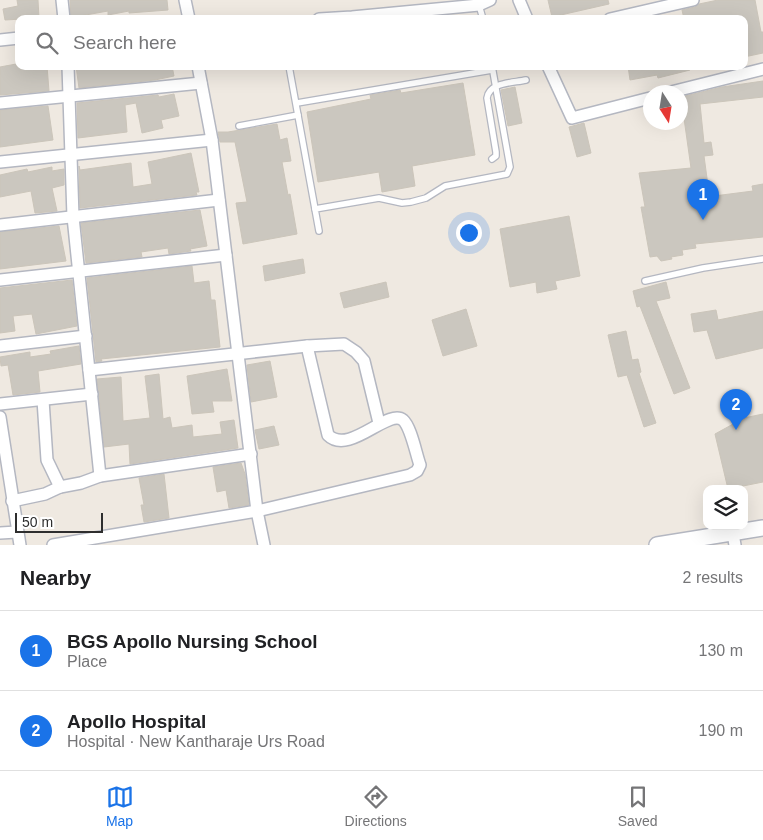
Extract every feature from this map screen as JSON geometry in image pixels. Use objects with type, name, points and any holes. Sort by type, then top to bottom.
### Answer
[{"type":"main road","points":[[657,545],[734,539],[763,528]]},
{"type":"street","points":[[62,0],[64,15]]},
{"type":"street","points":[[184,0],[187,15]]},
{"type":"street","points":[[519,0],[525,15]]},
{"type":"street","points":[[627,15],[693,0]]},
{"type":"street","points":[[370,15],[485,2]]},
{"type":"street","points":[[0,40],[15,38]]},
{"type":"street","points":[[688,88],[763,69]]},
{"type":"street","points":[[68,70],[73,217],[100,476]]},
{"type":"street","points":[[199,70],[212,140],[258,511],[264,545]]},
{"type":"street","points":[[550,70],[572,118],[643,100]]},
{"type":"street","points":[[0,103],[201,83]]},
{"type":"street","points":[[0,162],[212,140]]},
{"type":"street","points":[[0,225],[219,200]]},
{"type":"street","points":[[0,280],[226,255]]},
{"type":"street","points":[[0,346],[86,336]]},
{"type":"street","points":[[89,370],[307,346],[344,344],[356,352],[364,361],[379,423]]},
{"type":"street","points":[[53,545],[258,511],[410,476],[417,471],[420,464],[407,426],[402,419],[398,418],[379,423],[374,429],[342,441],[332,439],[328,435],[307,346]]},
{"type":"street","points":[[0,404],[92,394]]},
{"type":"street","points":[[43,400],[47,460],[60,487]]},
{"type":"street","points":[[0,417],[4,469],[20,545]]},
{"type":"street","points":[[12,501],[45,494],[60,487],[81,483],[100,476],[251,454]]},
{"type":"street","points":[[0,533],[17,532]]},
{"type":"lane","points":[[483,15],[485,2]]},
{"type":"lane","points":[[290,70],[319,231]]},
{"type":"lane","points":[[297,104],[481,70]]},
{"type":"lane","points":[[315,209],[380,198],[402,203],[411,202],[426,198],[445,186],[507,174],[510,167],[492,70]]},
{"type":"lane","points":[[492,159],[496,156],[496,152],[487,95],[496,86],[526,80]]},
{"type":"lane","points":[[239,126],[298,115]]},
{"type":"lane","points":[[645,281],[704,268],[763,259]]},
{"type":"building","points":[[17,0],[38,0],[39,15],[15,15],[15,19],[5,20],[3,9],[18,6]]},
{"type":"building","points":[[70,0],[167,0],[168,10],[129,13],[129,11],[108,15],[108,11],[86,15],[71,15]]},
{"type":"building","points":[[548,0],[608,0],[609,4],[561,15],[552,15]]},
{"type":"building","points":[[718,0],[755,0],[761,32],[763,32],[763,53],[748,56],[748,15],[683,15],[682,10]]},
{"type":"building","points":[[15,64],[15,70],[47,70],[49,91],[0,95],[0,67]]},
{"type":"building","points":[[77,70],[173,70],[174,76],[155,80],[79,88]]},
{"type":"building","points":[[629,70],[690,70],[658,78],[657,75],[630,80]]},
{"type":"building","points":[[763,81],[763,97],[700,104],[704,143],[711,142],[713,155],[704,156],[709,193],[714,192],[714,196],[753,191],[752,186],[763,184],[763,237],[695,244],[696,248],[682,250],[683,255],[661,261],[657,256],[650,257],[641,207],[645,207],[639,173],[691,168],[686,130],[688,130],[688,95],[722,87]]},
{"type":"building","points":[[463,83],[475,155],[412,166],[415,186],[382,192],[379,172],[318,182],[307,112],[371,99],[370,95],[400,90],[401,93]]},
{"type":"building","points":[[515,87],[522,123],[508,126],[501,90]]},
{"type":"building","points":[[174,94],[179,116],[161,120],[163,128],[142,133],[136,103],[125,105],[127,132],[78,138],[77,103],[158,95],[159,97]]},
{"type":"building","points":[[48,106],[53,140],[0,147],[0,110]]},
{"type":"building","points":[[584,123],[591,153],[577,157],[569,127]]},
{"type":"building","points":[[277,124],[280,140],[287,138],[291,161],[282,162],[297,234],[243,244],[236,203],[247,202],[235,142],[220,142],[218,132]]},
{"type":"building","points":[[191,153],[199,192],[196,192],[197,195],[80,208],[79,166],[80,170],[131,163],[133,187],[152,184],[148,162]]},
{"type":"building","points":[[52,167],[52,171],[64,169],[64,185],[52,188],[57,211],[35,213],[31,191],[0,197],[0,175],[27,169],[28,172]]},
{"type":"building","points":[[200,210],[207,246],[190,249],[191,251],[169,254],[168,248],[141,252],[142,257],[86,263],[81,223]]},
{"type":"building","points":[[569,216],[580,276],[555,281],[557,289],[537,293],[536,282],[510,287],[500,229]]},
{"type":"building","points":[[59,226],[66,261],[0,269],[0,232]]},
{"type":"building","points":[[303,259],[305,273],[265,281],[263,266]]},
{"type":"building","points":[[192,266],[194,283],[209,281],[211,300],[215,300],[220,347],[101,359],[102,361],[96,362],[87,278]]},
{"type":"building","points":[[72,280],[77,326],[36,334],[32,314],[13,316],[15,331],[0,333],[0,288]]},
{"type":"building","points":[[386,282],[389,297],[344,308],[340,293]]},
{"type":"building","points":[[666,282],[670,298],[656,301],[690,388],[674,394],[640,306],[637,307],[633,291]]},
{"type":"building","points":[[466,309],[477,346],[443,356],[432,320]]},
{"type":"building","points":[[716,310],[718,320],[763,311],[763,348],[716,359],[707,330],[694,332],[691,314]]},
{"type":"building","points":[[626,331],[632,360],[638,359],[641,372],[639,373],[656,423],[644,427],[627,375],[618,377],[608,335]]},
{"type":"building","points":[[79,346],[81,364],[38,371],[40,392],[13,395],[8,365],[1,366],[0,357],[30,352],[30,357],[51,354],[50,351]]},
{"type":"building","points":[[270,361],[277,397],[251,402],[247,365]]},
{"type":"building","points":[[227,369],[232,401],[212,401],[214,412],[192,414],[187,376]]},
{"type":"building","points":[[159,374],[163,419],[170,417],[172,428],[192,425],[193,437],[222,434],[220,422],[234,420],[238,448],[130,464],[129,444],[104,447],[97,379],[121,377],[123,421],[150,418],[145,376]]},
{"type":"building","points":[[763,414],[763,482],[748,485],[727,485],[715,434],[744,418]]},
{"type":"building","points":[[274,426],[279,445],[259,449],[255,430]]},
{"type":"building","points":[[241,463],[245,474],[249,505],[229,508],[226,490],[217,492],[213,467]]},
{"type":"building","points":[[164,474],[169,518],[144,522],[141,505],[144,505],[139,478]]},
{"type":"place","name":"BGS Apollo Nursing School","points":[[703,220]]},
{"type":"place","name":"Apollo Hospital","points":[[736,430]]}]
